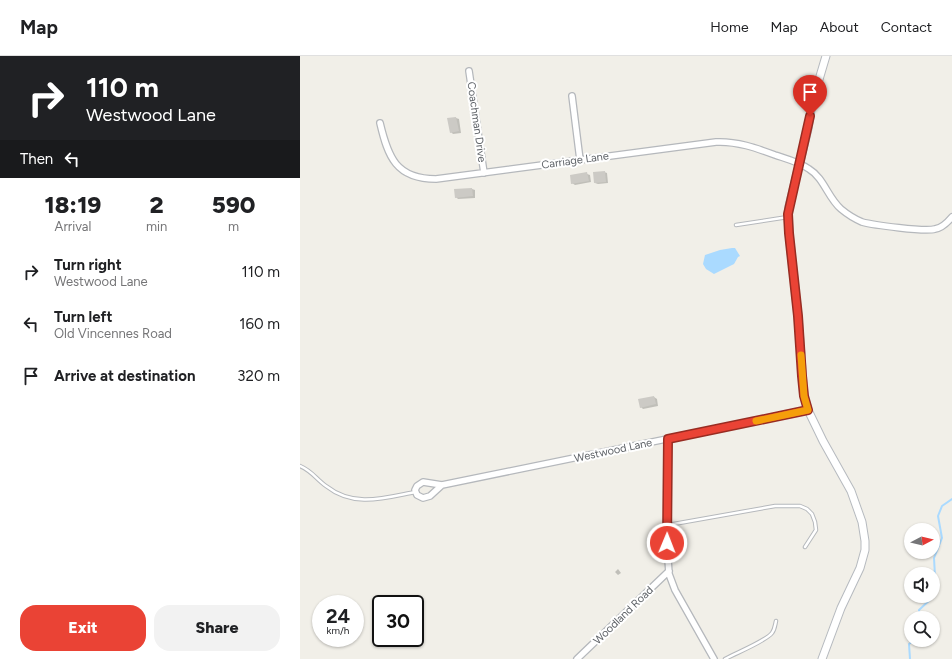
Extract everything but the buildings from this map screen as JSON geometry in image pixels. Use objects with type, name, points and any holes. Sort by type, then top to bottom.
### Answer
[{"type":"street","points":[[822,659],[841,608],[860,568],[865,550],[862,522],[851,491],[823,441],[808,410],[804,396],[788,217],[789,206],[800,163],[812,103],[826,56]]},
{"type":"street","name":"Coachman Drive","points":[[469,71],[484,173]]},
{"type":"street","points":[[572,96],[580,160]]},
{"type":"street","name":"Carriage Lane","points":[[380,123],[384,143],[390,156],[399,167],[419,178],[436,179],[725,142],[749,146],[800,163],[814,172],[821,180],[829,195],[840,209],[861,221],[874,224],[928,230],[945,225],[952,217]]},
{"type":"street","name":"Westwood Lane","points":[[442,485],[433,494],[426,498],[420,497],[415,491],[417,486],[423,482],[442,485],[808,410]]},
{"type":"street","points":[[668,439],[669,571],[675,590],[714,659]]},
{"type":"street","name":"Woodland Road","points":[[577,659],[669,571]]},
{"type":"lane","points":[[736,225],[788,217]]},
{"type":"lane","points":[[300,466],[308,469],[326,487],[339,494],[360,501],[415,491]]},
{"type":"lane","points":[[668,525],[775,506],[800,506],[807,509],[812,514],[816,530],[805,547]]},
{"type":"lane","points":[[725,659],[765,639],[774,629],[776,620]]},
{"type":"water","points":[[735,248],[740,256],[734,264],[714,274],[706,269],[703,264],[705,255]]},
{"type":"waterway","points":[[919,611],[934,596],[934,558],[942,538],[938,516],[942,506],[952,499]]},
{"type":"waterway","points":[[909,647],[910,659]]},
{"type":"slow traffic","points":[[756,421],[808,410],[804,396],[801,355]]},
{"type":"route","points":[[667,543],[668,439],[808,410],[804,396],[788,214],[810,116]]}]
